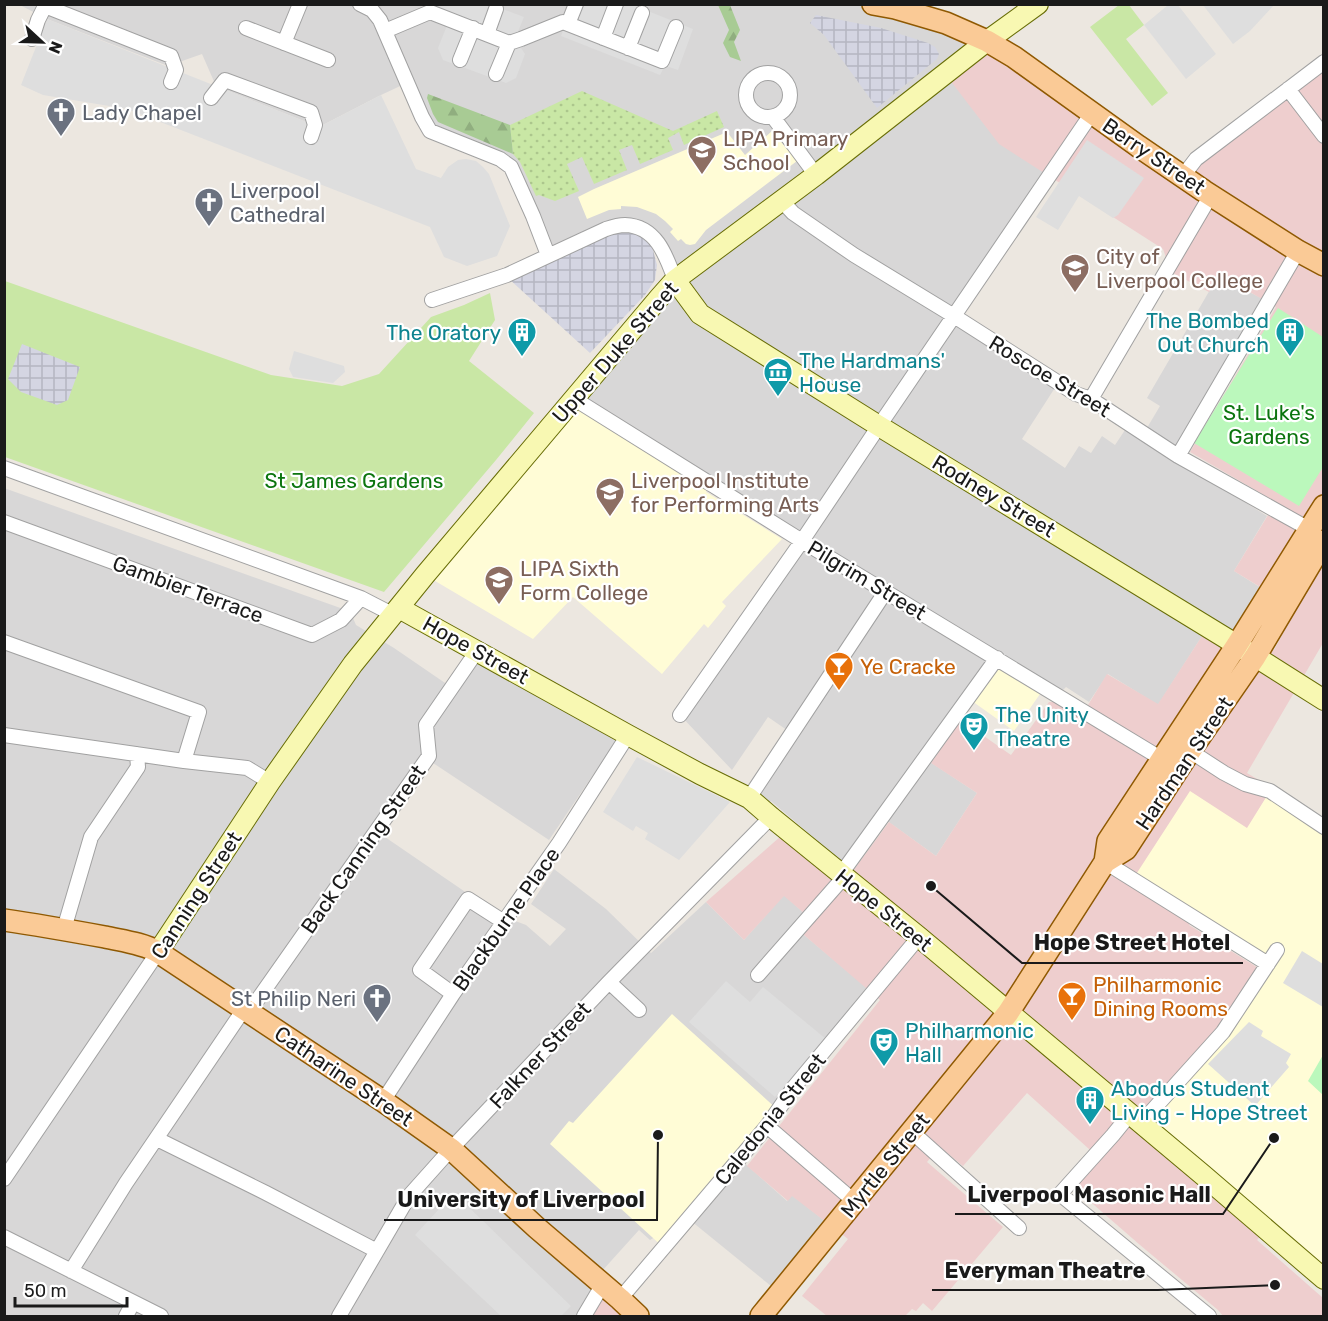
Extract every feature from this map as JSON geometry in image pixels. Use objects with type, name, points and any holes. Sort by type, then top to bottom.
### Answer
[{"type":"main road","name":"Berry Street","points":[[873,4],[896,6],[946,23],[987,41],[1014,57],[1211,195],[1298,251],[1321,261]]},
{"type":"main road","points":[[1318,538],[1323,506]]},
{"type":"main road","name":"Hardman Street","points":[[1008,1013],[1105,862],[1108,842],[1162,759],[1237,645],[1318,538]]},
{"type":"main road","name":"Hardman Street","points":[[1105,862],[1126,849],[1255,657],[1318,538]]},
{"type":"main road","name":"Catharine Street","points":[[4,920],[135,943],[158,952],[383,1101],[451,1149],[638,1317]]},
{"type":"main road","name":"Myrtle Street","points":[[761,1317],[1008,1013]]},
{"type":"street","points":[[284,43],[300,4]]},
{"type":"street","points":[[360,4],[372,10],[385,31],[430,131],[500,159],[511,166],[548,255]]},
{"type":"street","points":[[568,24],[576,4]]},
{"type":"street","points":[[603,38],[616,4]]},
{"type":"street","name":"Upper Duke Street","points":[[396,611],[573,398],[675,280],[782,201],[1038,4]]},
{"type":"street","points":[[32,39],[45,6],[171,56],[176,70],[171,82]]},
{"type":"street","points":[[487,34],[496,9]]},
{"type":"street","points":[[385,31],[430,12],[449,11],[472,28],[509,43],[563,22],[662,61],[676,27]]},
{"type":"street","points":[[628,48],[642,13]]},
{"type":"street","points":[[246,28],[328,60]]},
{"type":"street","points":[[460,60],[472,28]]},
{"type":"street","points":[[496,74],[509,43]]},
{"type":"street","points":[[1183,176],[1196,159],[1323,62]]},
{"type":"street","points":[[212,98],[225,80],[311,112],[315,125],[311,137]]},
{"type":"street","points":[[1287,89],[1323,136]]},
{"type":"street","points":[[680,715],[802,541],[1092,113]]},
{"type":"street","points":[[773,117],[816,175]]},
{"type":"street","points":[[1090,399],[1211,195]]},
{"type":"street","name":"Roscoe Street","points":[[782,201],[793,213],[854,255],[1076,394],[1090,399],[1178,456],[1318,538]]},
{"type":"street","points":[[432,300],[507,275],[606,229],[622,225],[648,231],[668,260],[675,280]]},
{"type":"street","points":[[1178,456],[1298,251]]},
{"type":"street","name":"Rodney Street","points":[[675,280],[700,314],[1323,700]]},
{"type":"street","name":"Pilgrim Street","points":[[573,398],[802,541],[1162,759]]},
{"type":"street","name":"Hope Street","points":[[4,468],[396,611],[477,651],[628,735],[749,798],[919,937],[1323,1279]]},
{"type":"street","name":"Gambier Terrace","points":[[4,522],[312,635],[341,620],[362,598]]},
{"type":"street","points":[[749,798],[886,591]]},
{"type":"street","name":"Canning Street","points":[[4,1179],[270,782],[353,664],[396,611]]},
{"type":"street","points":[[4,642],[199,712],[184,761]]},
{"type":"street","name":"Back Canning Street","points":[[70,1271],[126,1183],[429,756],[426,725],[477,651]]},
{"type":"street","points":[[758,975],[842,875],[997,658]]},
{"type":"street","points":[[4,735],[247,768],[270,782]]},
{"type":"street","name":"Blackburne Place","points":[[383,1101],[453,994],[559,843],[628,735]]},
{"type":"street","points":[[1162,759],[1190,751],[1245,784],[1270,791],[1323,827]]},
{"type":"street","points":[[64,929],[91,837],[138,767],[137,754]]},
{"type":"street","name":"Falkner Street","points":[[339,1317],[409,1196],[609,982],[771,818]]},
{"type":"street","points":[[1105,862],[1268,964]]},
{"type":"street","points":[[453,994],[420,970],[468,899],[504,922]]},
{"type":"street","name":"Caledonia Street","points":[[620,1299],[767,1126],[795,1087],[919,937]]},
{"type":"street","points":[[1209,1317],[1060,1194],[1113,1136],[1136,1119],[1223,1032],[1277,950]]},
{"type":"street","points":[[609,982],[639,1010]]},
{"type":"street","points":[[767,1126],[855,1202]]},
{"type":"street","points":[[912,1132],[1019,1228]]},
{"type":"street","points":[[157,1139],[376,1251]]},
{"type":"street","points":[[4,1237],[161,1317]]},
{"type":"street","points":[[584,1317],[603,1284]]},
{"type":"street","points":[[126,1317],[133,1303]]},
{"type":"shaded area","points":[[18,4],[873,4],[987,41],[1048,176],[954,316],[1058,383],[1022,439],[1065,468],[1079,446],[1091,453],[1102,436],[1115,445],[1125,430],[1141,438],[1160,406],[1147,398],[1218,276],[1263,299],[1170,456],[1267,516],[1234,571],[1266,591],[1233,633],[1202,636],[1158,705],[1108,674],[1089,702],[1066,687],[1062,691],[995,651],[921,756],[977,793],[936,856],[879,815],[841,863],[824,852],[826,848],[771,801],[767,805],[760,797],[797,737],[768,717],[732,770],[680,715],[802,541],[573,398],[675,280],[655,239],[548,255],[515,173],[435,126],[413,80],[319,127],[216,86],[202,54],[168,66],[47,19]]},
{"type":"shaded area","points":[[428,4],[492,5],[524,17],[515,39],[525,54],[516,78],[506,83],[443,60],[438,48],[448,23],[427,7]]},
{"type":"shaded area","points":[[573,5],[633,5],[693,29],[678,70],[669,67],[663,69],[660,75],[561,36]]},
{"type":"shaded area","points":[[1168,5],[1178,5],[1216,54],[1186,79],[1144,25]]},
{"type":"shaded area","points":[[1203,5],[1274,5],[1250,31],[1233,44]]},
{"type":"shaded area","points":[[816,15],[881,28],[928,43],[935,47],[939,54],[937,59],[877,108],[824,35],[810,23]]},
{"type":"shaded area","points":[[47,19],[319,127],[381,95],[416,169],[441,178],[448,167],[458,160],[466,159],[476,161],[489,174],[510,226],[497,256],[467,266],[444,257],[430,227],[127,109],[43,95],[21,85]]},
{"type":"shaded area","points":[[987,41],[1183,176],[1323,62],[1323,643],[1247,773],[1272,788],[1189,925],[1260,969],[1323,1165],[1257,1240],[1323,1298],[1323,1316],[1223,1316],[1078,1191],[1077,1186],[1100,1159],[1027,1093],[963,1166],[940,1147],[927,1162],[1003,1227],[932,1311],[923,1303],[916,1311],[912,1309],[905,1316],[827,1316],[802,1296],[848,1239],[792,1196],[788,1201],[747,1166],[880,1000],[804,935],[805,914],[784,896],[744,940],[706,902],[781,836],[831,875],[853,871],[889,822],[936,856],[977,793],[931,763],[961,720],[1011,755],[1049,702],[1054,702],[1080,718],[1107,674],[1158,704],[1202,636],[1223,649],[1274,650],[1296,609],[1234,571],[1276,502],[1190,452],[1276,307],[1219,276],[1209,292],[1171,272],[1163,249],[999,144],[946,75]]},
{"type":"shaded area","name":"LIPA Primary School","points":[[772,131],[797,161],[706,230],[695,244],[686,244],[681,239],[678,241],[670,232],[673,229],[665,221],[656,214],[637,207],[621,206],[621,209],[609,210],[587,219],[578,197],[727,132],[745,155]]},
{"type":"shaded area","points":[[1087,140],[1144,178],[1118,215],[1113,218],[1079,196],[1058,230],[1036,217]]},
{"type":"shaded area","points":[[628,230],[640,234],[650,243],[657,265],[655,280],[645,295],[590,353],[508,278],[618,231]]},
{"type":"shaded area","points":[[22,344],[80,367],[68,400],[57,405],[21,392],[8,379]]},
{"type":"shaded area","points":[[294,351],[344,366],[345,372],[333,383],[293,377],[289,369]]},
{"type":"shaded area","name":"Liverpool Institute for Performing Arts","points":[[573,398],[711,483],[706,492],[782,539],[722,602],[726,606],[708,628],[704,624],[662,674],[573,597],[533,639],[425,575]]},
{"type":"shaded area","points":[[4,488],[346,610],[356,625],[448,685],[467,654],[616,741],[549,840],[421,755],[376,823],[382,835],[499,915],[526,925],[550,946],[566,929],[531,904],[554,869],[606,909],[651,953],[706,902],[744,940],[784,895],[805,914],[804,935],[871,991],[773,1111],[732,1152],[787,1201],[792,1195],[831,1226],[776,1290],[680,1212],[663,1232],[650,1240],[639,1230],[602,1271],[576,1316],[5,1316]]},
{"type":"shaded area","points":[[998,664],[1040,694],[1014,731],[972,701]]},
{"type":"shaded area","points":[[637,757],[730,802],[679,860],[645,839],[648,833],[636,826],[633,831],[603,812]]},
{"type":"shaded area","points":[[1190,791],[1247,828],[1270,791],[1323,827],[1323,1279],[1141,1123],[1223,1032],[1268,964],[1133,879]]},
{"type":"shaded area","points":[[1302,951],[1323,964],[1323,1007],[1283,983]]},
{"type":"shaded area","points":[[726,981],[750,1002],[763,987],[826,1039],[775,1097],[689,1022]]},
{"type":"shaded area","points":[[672,1014],[778,1110],[664,1248],[550,1144],[569,1121],[573,1123]]},
{"type":"shaded area","points":[[1249,1022],[1263,1031],[1261,1036],[1291,1054],[1286,1063],[1289,1067],[1255,1106],[1208,1064]]},
{"type":"shaded area","points":[[454,1193],[571,1306],[561,1316],[501,1316],[415,1235]]},
{"type":"shaded area","points":[[603,1284],[638,1316],[584,1316]]},
{"type":"green space","points":[[718,5],[730,5],[740,30],[734,42],[741,61],[730,57],[723,43],[729,30]]},
{"type":"green space","points":[[1119,5],[1129,5],[1144,25],[1126,39],[1168,93],[1152,106],[1090,27]]},
{"type":"green space","points":[[582,91],[673,131],[717,111],[724,127],[684,145],[679,132],[668,138],[673,150],[640,164],[632,145],[619,150],[627,170],[594,184],[582,157],[567,164],[579,191],[555,201],[536,196],[520,162],[513,154],[510,125]]},
{"type":"green space","points":[[428,94],[510,125],[513,154],[438,122],[427,98]]},
{"type":"green space","name":"St James Gardens","points":[[5,281],[271,375],[342,386],[379,374],[431,317],[490,293],[495,320],[469,361],[534,413],[384,592],[5,457]]},
{"type":"green space","name":"St. Luke's Gardens","points":[[1278,308],[1323,337],[1323,467],[1299,506],[1194,443]]},
{"type":"green space","points":[[1323,1055],[1323,1095],[1308,1081]]},
{"type":"place","name":"Lady Chapel","points":[[61,138]]},
{"type":"place","name":"LIPA Primary School","points":[[702,176]]},
{"type":"place","name":"Liverpool Cathedral","points":[[209,228]]},
{"type":"place","name":"City of Liverpool College","points":[[1075,294]]},
{"type":"place","name":"The Oratory","points":[[522,358]]},
{"type":"place","name":"The Bombed Out Church","points":[[1290,358]]},
{"type":"place","name":"The Hardmans' House","points":[[778,398]]},
{"type":"place","name":"Liverpool Institute for Performing Arts","points":[[610,518]]},
{"type":"place","name":"LIPA Sixth Form College","points":[[499,606]]},
{"type":"place","name":"Ye Cracke","points":[[839,692]]},
{"type":"place","name":"The Unity Theatre","points":[[974,752]]},
{"type":"place","name":"Hope Street Hotel","points":[[931,886]]},
{"type":"place","name":"Philharmonic Dining Rooms","points":[[1072,1022]]},
{"type":"place","name":"St Philip Neri","points":[[377,1024]]},
{"type":"place","name":"Philharmonic Hall","points":[[884,1068]]},
{"type":"place","name":"Abodus Student Living - Hope Street","points":[[1090,1126]]},
{"type":"place","name":"University of Liverpool","points":[[658,1135]]},
{"type":"place","name":"Liverpool Masonic Hall","points":[[1274,1138]]},
{"type":"place","name":"Everyman Theatre","points":[[1275,1285]]}]
